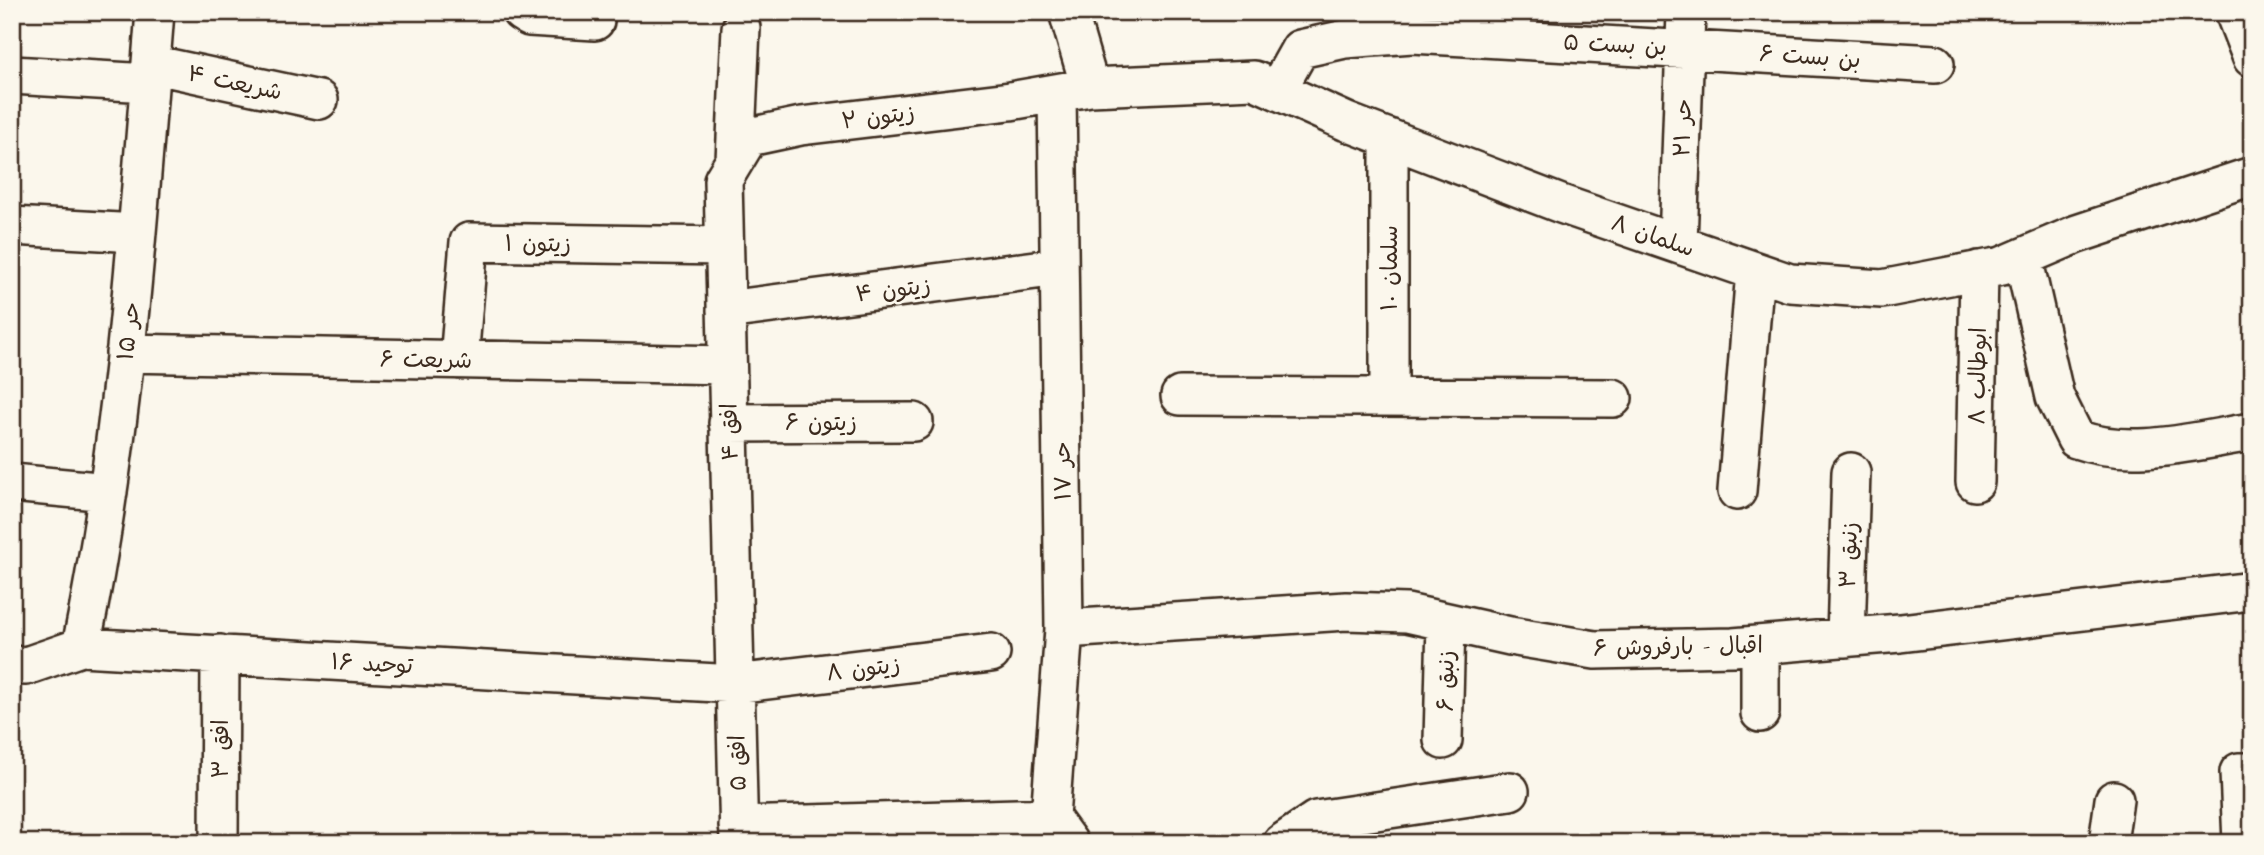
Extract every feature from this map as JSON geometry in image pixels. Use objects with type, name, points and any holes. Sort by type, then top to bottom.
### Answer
[{"type":"street","name":"حر ۱۵","points":[[81,647],[102,544],[125,353],[155,12]]},
{"type":"street","points":[[521,12],[529,18],[595,21]]},
{"type":"street","name":"حر ۱۷","points":[[1060,830],[1064,629],[1059,267],[1073,90],[1068,12]]},
{"type":"street","name":"حر ۲۱","points":[[1678,243],[1686,12]]},
{"type":"street","points":[[2234,12],[2252,58]]},
{"type":"street","name":"افق ۴","points":[[735,684],[724,246],[741,28]]},
{"type":"street","name":"بن بست ۵","points":[[1277,90],[1300,49],[1345,39],[1412,34],[1685,48]]},
{"type":"street","name":"بن بست ۶","points":[[1685,48],[1935,64]]},
{"type":"street","name":"شریعت ۴","points":[[12,75],[150,73],[319,100]]},
{"type":"street","name":"سلمان ۸","points":[[1073,90],[1254,80],[1389,138],[1561,204],[1790,283],[1882,289],[2002,266],[2077,234],[2252,176]]},
{"type":"street","name":"زیتون ۲","points":[[729,170],[749,137],[874,116],[1073,90]]},
{"type":"street","name":"سلمان ۱۰","points":[[1389,138],[1389,397]]},
{"type":"street","points":[[12,226],[137,233]]},
{"type":"street","name":"زیتون ۱","points":[[459,360],[469,242],[724,246]]},
{"type":"street","points":[[2023,257],[2055,397],[2076,439],[2104,449],[2150,448],[2252,432]]},
{"type":"street","name":"زیتون ۴","points":[[726,310],[1059,267]]},
{"type":"street","name":"ابوطالب ۸","points":[[1975,482],[1979,270]]},
{"type":"street","points":[[1737,491],[1755,271]]},
{"type":"street","name":"شریعت ۶","points":[[125,353],[727,365]]},
{"type":"street","points":[[1180,396],[1613,398]]},
{"type":"street","name":"زیتون ۶","points":[[728,423],[914,422]]},
{"type":"street","name":"زنبق ۳","points":[[1846,638],[1851,472]]},
{"type":"street","points":[[12,483],[108,492]]},
{"type":"street","name":"اقبال - بارفروش ۶","points":[[1064,629],[1346,611],[1407,613],[1595,650],[1760,645],[2168,603],[2252,591]]},
{"type":"street","name":"زنبق ۶","points":[[1443,740],[1446,622]]},
{"type":"street","points":[[1760,645],[1760,713]]},
{"type":"street","name":"توحید ۱۶","points":[[12,665],[26,666],[81,647],[735,684]]},
{"type":"street","name":"زیتون ۸","points":[[735,684],[991,653]]},
{"type":"street","name":"افق ۳","points":[[219,843],[220,654]]},
{"type":"street","name":"افق ۵","points":[[735,684],[738,835]]},
{"type":"street","points":[[2242,843],[2239,772],[2252,772]]},
{"type":"street","points":[[1282,843],[1316,821],[1510,791]]},
{"type":"street","points":[[2108,843],[2114,800]]},
{"type":"street","points":[[738,835],[1060,830]]}]
